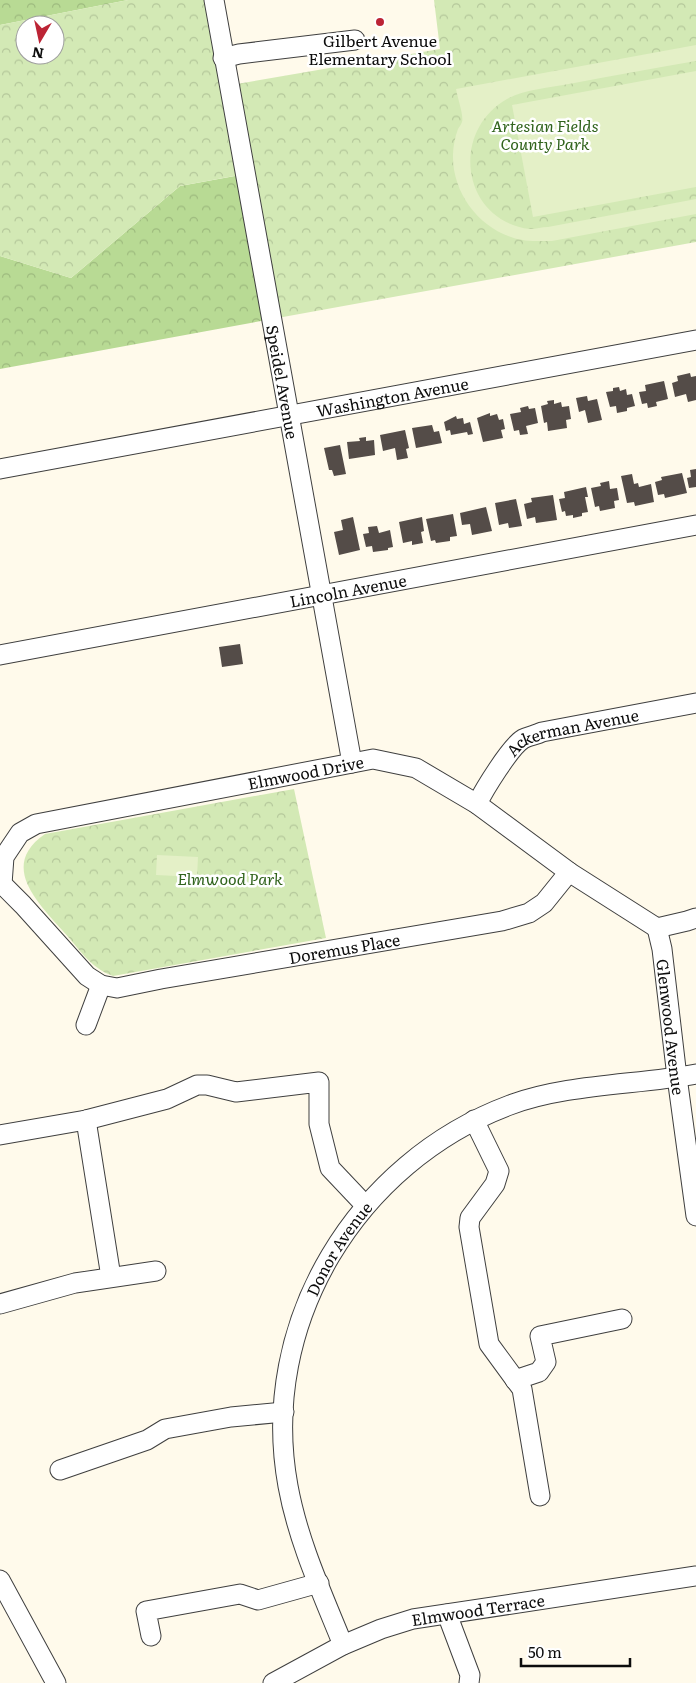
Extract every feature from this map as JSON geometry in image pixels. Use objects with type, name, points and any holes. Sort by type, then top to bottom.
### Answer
[{"type":"street","name":"Speidel Avenue","points":[[214,0],[352,763]]},
{"type":"street","points":[[223,58],[240,54],[355,40]]},
{"type":"street","name":"Washington Avenue","points":[[0,469],[696,340]]},
{"type":"street","name":"Lincoln Avenue","points":[[0,655],[696,525]]},
{"type":"street","name":"Ackerman Avenue","points":[[477,804],[485,787],[509,754],[522,740],[542,732],[696,703]]},
{"type":"street","name":"Elmwood Drive","points":[[1,885],[4,857],[20,833],[36,824],[373,759],[416,768],[477,804],[569,872],[657,928]]},
{"type":"street","name":"Doremus Place","points":[[101,985],[117,988],[502,921],[529,913],[544,903],[569,872]]},
{"type":"street","points":[[1,885],[23,905],[87,976],[101,985],[86,1025]]},
{"type":"street","points":[[657,928],[696,918]]},
{"type":"street","name":"Glenwood Avenue","points":[[657,928],[662,949],[696,1216]]},
{"type":"street","name":"Donor Avenue","points":[[343,1645],[296,1520],[288,1485],[284,1455],[286,1383],[292,1348],[302,1313],[330,1254],[365,1205],[394,1175],[422,1152],[474,1120],[512,1104],[546,1094],[696,1074]]},
{"type":"street","points":[[0,1135],[86,1120],[167,1099],[197,1086],[207,1085],[236,1092],[319,1082],[319,1124],[330,1168],[365,1205]]},
{"type":"street","points":[[86,1120],[111,1277]]},
{"type":"street","points":[[474,1120],[499,1171],[495,1184],[470,1218],[469,1227],[489,1344],[522,1389],[540,1496]]},
{"type":"street","points":[[0,1304],[75,1283],[156,1271]]},
{"type":"street","points":[[515,1380],[539,1372],[546,1362],[540,1336],[622,1319]]},
{"type":"street","points":[[60,1470],[147,1440],[165,1429],[231,1417],[284,1412]]},
{"type":"street","name":"Elmwood Terrace","points":[[273,1683],[343,1645],[389,1626],[413,1619],[696,1576]]},
{"type":"street","points":[[0,1580],[56,1683]]},
{"type":"street","points":[[151,1636],[146,1611],[240,1594],[258,1600],[319,1583]]},
{"type":"street","points":[[447,1614],[470,1676],[469,1683]]},
{"type":"green space","points":[[0,0],[128,0],[51,15],[15,15],[15,22],[0,25]]},
{"type":"green space","name":"Artesian Fields County Park","points":[[128,0],[215,0],[231,85],[440,49],[434,0],[696,0],[696,242],[272,319],[245,174],[180,186],[71,278],[0,256],[0,25],[15,22],[15,65],[65,65],[65,15],[51,15]]},
{"type":"green space","points":[[696,45],[696,61],[537,89],[507,99],[489,114],[477,132],[471,153],[471,173],[478,193],[490,210],[507,222],[530,229],[696,199],[696,214],[552,241],[516,239],[487,225],[477,216],[462,194],[454,168],[454,142],[462,123],[456,89]]},
{"type":"green space","points":[[696,71],[696,187],[533,217],[512,105]]},
{"type":"green space","points":[[246,174],[272,319],[0,369],[0,256],[71,278],[180,186]]},
{"type":"green space","name":"Elmwood Park","points":[[294,789],[326,938],[113,976],[98,968],[85,956],[42,907],[27,883],[24,870],[25,858],[32,846],[45,834]]},
{"type":"green space","points":[[157,855],[198,857],[197,877],[156,875]]},
{"type":"building","points":[[690,373],[691,377],[696,376],[696,400],[688,402],[686,394],[675,397],[672,383],[678,381],[677,376]]},
{"type":"building","points":[[664,381],[668,399],[656,402],[657,406],[648,408],[647,403],[642,404],[639,392],[646,391],[645,385]]},
{"type":"building","points":[[619,387],[620,391],[626,389],[627,395],[632,394],[635,406],[627,408],[627,411],[617,413],[616,406],[610,407],[606,392],[613,391],[613,388]]},
{"type":"building","points":[[587,396],[588,401],[597,399],[602,420],[588,423],[585,410],[579,412],[576,398]]},
{"type":"building","points":[[554,400],[554,404],[561,402],[562,407],[569,406],[571,419],[566,420],[567,428],[548,431],[547,422],[544,423],[541,406],[548,404],[547,401]]},
{"type":"building","points":[[528,406],[529,409],[535,408],[538,423],[526,426],[528,434],[520,435],[519,430],[514,431],[510,414],[521,412],[520,408]]},
{"type":"building","points":[[490,413],[490,416],[497,414],[499,420],[503,419],[505,429],[501,430],[503,438],[483,442],[477,418]]},
{"type":"building","points":[[456,416],[457,419],[463,418],[464,424],[470,422],[473,434],[468,435],[467,432],[451,435],[450,430],[446,431],[444,422]]},
{"type":"building","points":[[432,425],[434,432],[439,431],[442,443],[416,448],[412,428]]},
{"type":"building","points":[[405,430],[409,448],[406,449],[408,458],[397,460],[395,448],[383,451],[380,435]]},
{"type":"building","points":[[366,437],[366,441],[374,440],[375,455],[349,459],[347,442],[360,441],[359,438]]},
{"type":"building","points":[[340,445],[346,474],[334,476],[332,470],[329,470],[324,448]]},
{"type":"building","points":[[696,469],[696,487],[689,488],[687,478],[691,477],[690,470]]},
{"type":"building","points":[[682,473],[687,493],[665,498],[664,494],[658,495],[655,482],[662,480],[661,477]]},
{"type":"building","points":[[632,474],[634,484],[638,483],[639,487],[651,484],[654,502],[635,506],[634,502],[627,503],[621,476]]},
{"type":"building","points":[[609,481],[610,489],[617,488],[619,500],[614,501],[615,508],[600,511],[599,506],[595,507],[591,488],[601,486],[600,483]]},
{"type":"building","points":[[586,487],[588,497],[585,497],[588,512],[573,518],[573,515],[566,516],[565,511],[562,512],[559,499],[565,498],[564,492]]},
{"type":"building","points":[[553,495],[557,520],[536,523],[535,517],[527,519],[524,504],[532,502],[531,498]]},
{"type":"building","points":[[516,499],[522,526],[509,528],[508,523],[499,525],[495,503]]},
{"type":"building","points":[[486,507],[492,531],[472,535],[470,524],[462,525],[460,513]]},
{"type":"building","points":[[453,514],[457,536],[450,537],[450,541],[436,543],[435,540],[431,541],[426,519]]},
{"type":"building","points":[[353,517],[360,550],[339,555],[334,532],[343,530],[341,520]]},
{"type":"building","points":[[422,517],[424,531],[421,532],[423,543],[412,545],[412,541],[403,543],[399,522]]},
{"type":"building","points":[[377,526],[379,533],[390,530],[393,547],[388,548],[388,550],[373,552],[372,546],[366,547],[363,534],[369,533],[368,527]]},
{"type":"building","points":[[240,644],[243,664],[222,667],[219,647]]},
{"type":"place","name":"Gilbert Avenue Elementary School","points":[[380,22]]}]
